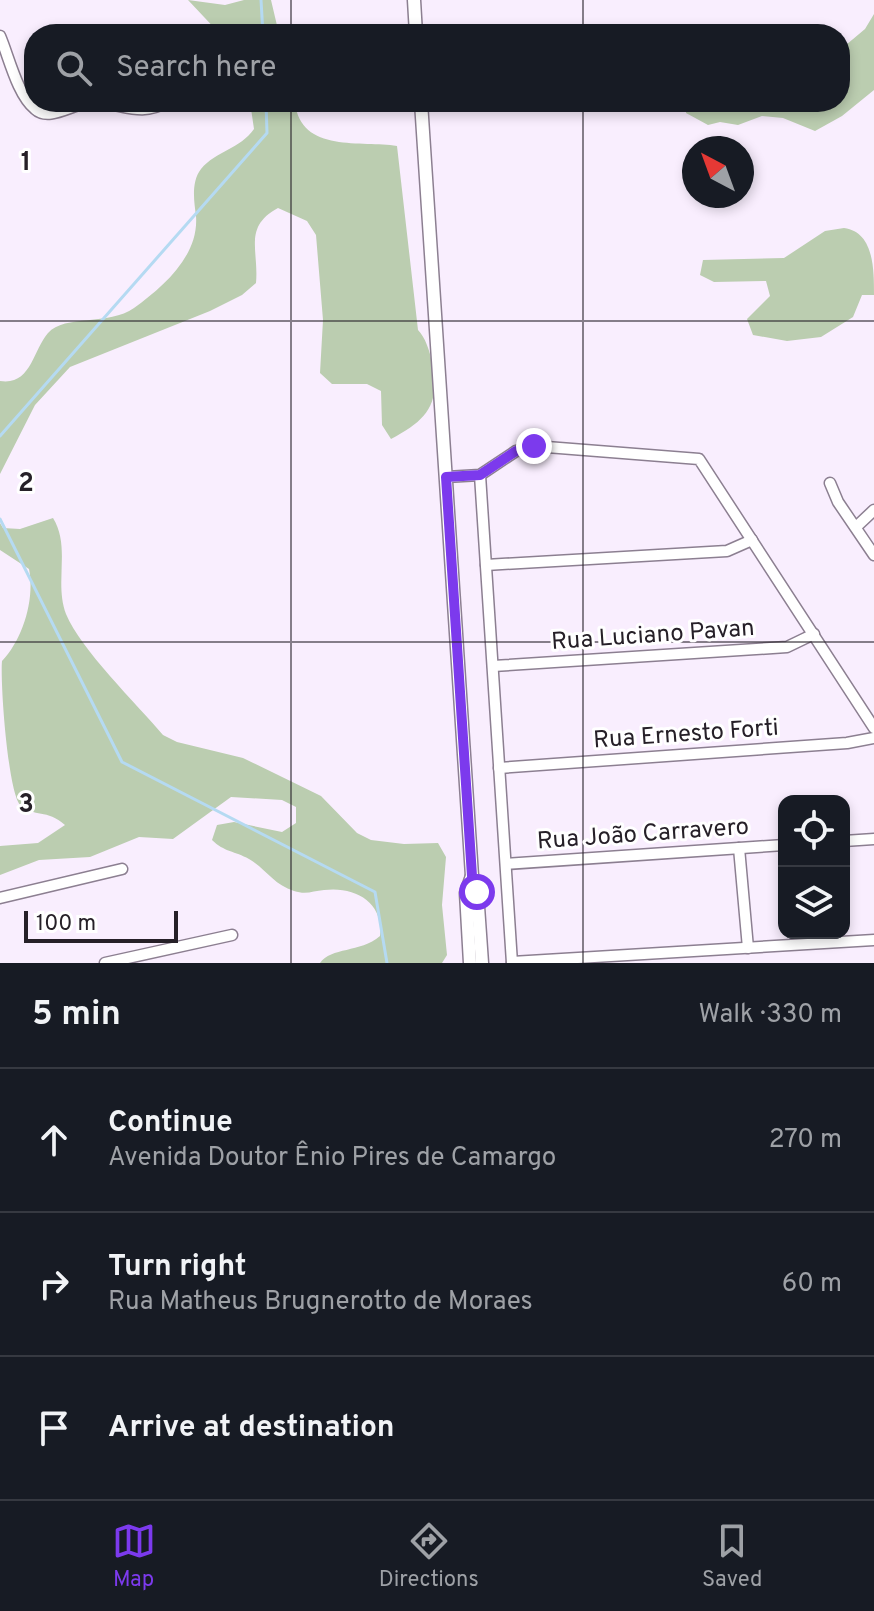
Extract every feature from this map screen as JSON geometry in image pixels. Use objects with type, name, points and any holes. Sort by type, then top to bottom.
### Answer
[{"type":"main road","points":[[414,0],[415,24]]},
{"type":"main road","points":[[422,112],[472,876],[477,892],[482,963]]},
{"type":"main road","points":[[470,963],[466,893],[472,876]]},
{"type":"street","points":[[0,36],[24,91]]},
{"type":"street","points":[[446,477],[480,475],[516,451],[534,446],[699,459],[874,728]]},
{"type":"street","points":[[480,475],[512,963],[874,940]]},
{"type":"street","points":[[830,483],[874,555]]},
{"type":"street","points":[[856,527],[874,510]]},
{"type":"street","points":[[486,565],[727,551],[752,540]]},
{"type":"street","name":"Rua Luciano Pavan","points":[[493,666],[787,647],[814,634]]},
{"type":"street","name":"Rua Ernesto Forti","points":[[499,768],[847,743],[874,738]]},
{"type":"street","points":[[850,841],[874,839]]},
{"type":"street","name":"Rua João Carravero","points":[[506,864],[778,845]]},
{"type":"street","points":[[739,848],[748,948]]},
{"type":"street","points":[[0,898],[122,869]]},
{"type":"street","points":[[105,963],[232,935]]},
{"type":"green space","points":[[188,0],[225,5],[244,0],[271,0],[277,24],[211,24]]},
{"type":"green space","points":[[874,14],[874,90],[850,110],[850,42],[865,29]]},
{"type":"green space","points":[[251,112],[297,112],[308,130],[321,137],[351,143],[397,146],[418,330],[429,349],[434,377],[428,409],[414,425],[391,439],[382,425],[381,391],[367,384],[332,384],[320,373],[323,320],[316,235],[307,221],[278,208],[267,215],[256,231],[256,283],[242,295],[210,311],[70,367],[35,405],[0,474],[0,381],[10,381],[25,372],[43,340],[56,327],[124,313],[145,300],[167,280],[192,244],[196,216],[194,192],[198,174],[207,163],[242,141],[254,129]]},
{"type":"green space","points":[[847,112],[815,131],[783,118],[762,116],[738,125],[720,122],[708,125],[686,113]]},
{"type":"green space","points":[[844,228],[854,231],[867,244],[874,295],[862,295],[853,317],[821,337],[787,341],[753,335],[747,319],[770,296],[766,281],[714,282],[700,275],[703,260],[784,258],[825,231]]},
{"type":"green space","points":[[53,518],[61,541],[63,602],[73,628],[96,660],[163,735],[177,742],[243,758],[321,796],[357,833],[371,840],[404,844],[438,843],[446,857],[442,905],[447,955],[442,963],[320,963],[331,954],[364,945],[380,936],[377,914],[366,899],[336,889],[294,891],[275,881],[249,859],[212,840],[217,825],[234,822],[282,832],[296,823],[296,807],[282,800],[231,797],[173,839],[139,837],[90,857],[39,860],[0,875],[0,846],[38,843],[65,825],[52,817],[26,809],[16,797],[2,691],[2,661],[16,642],[26,618],[30,581],[29,569],[0,550],[0,523],[3,528],[20,529]]},
{"type":"waterway","points":[[261,0],[262,24]]},
{"type":"waterway","points":[[0,436],[267,133],[266,112]]},
{"type":"waterway","points":[[0,519],[122,762],[375,892],[387,963]]},
{"type":"route","points":[[477,892],[472,876],[446,477],[480,475],[516,451],[534,446]]}]
